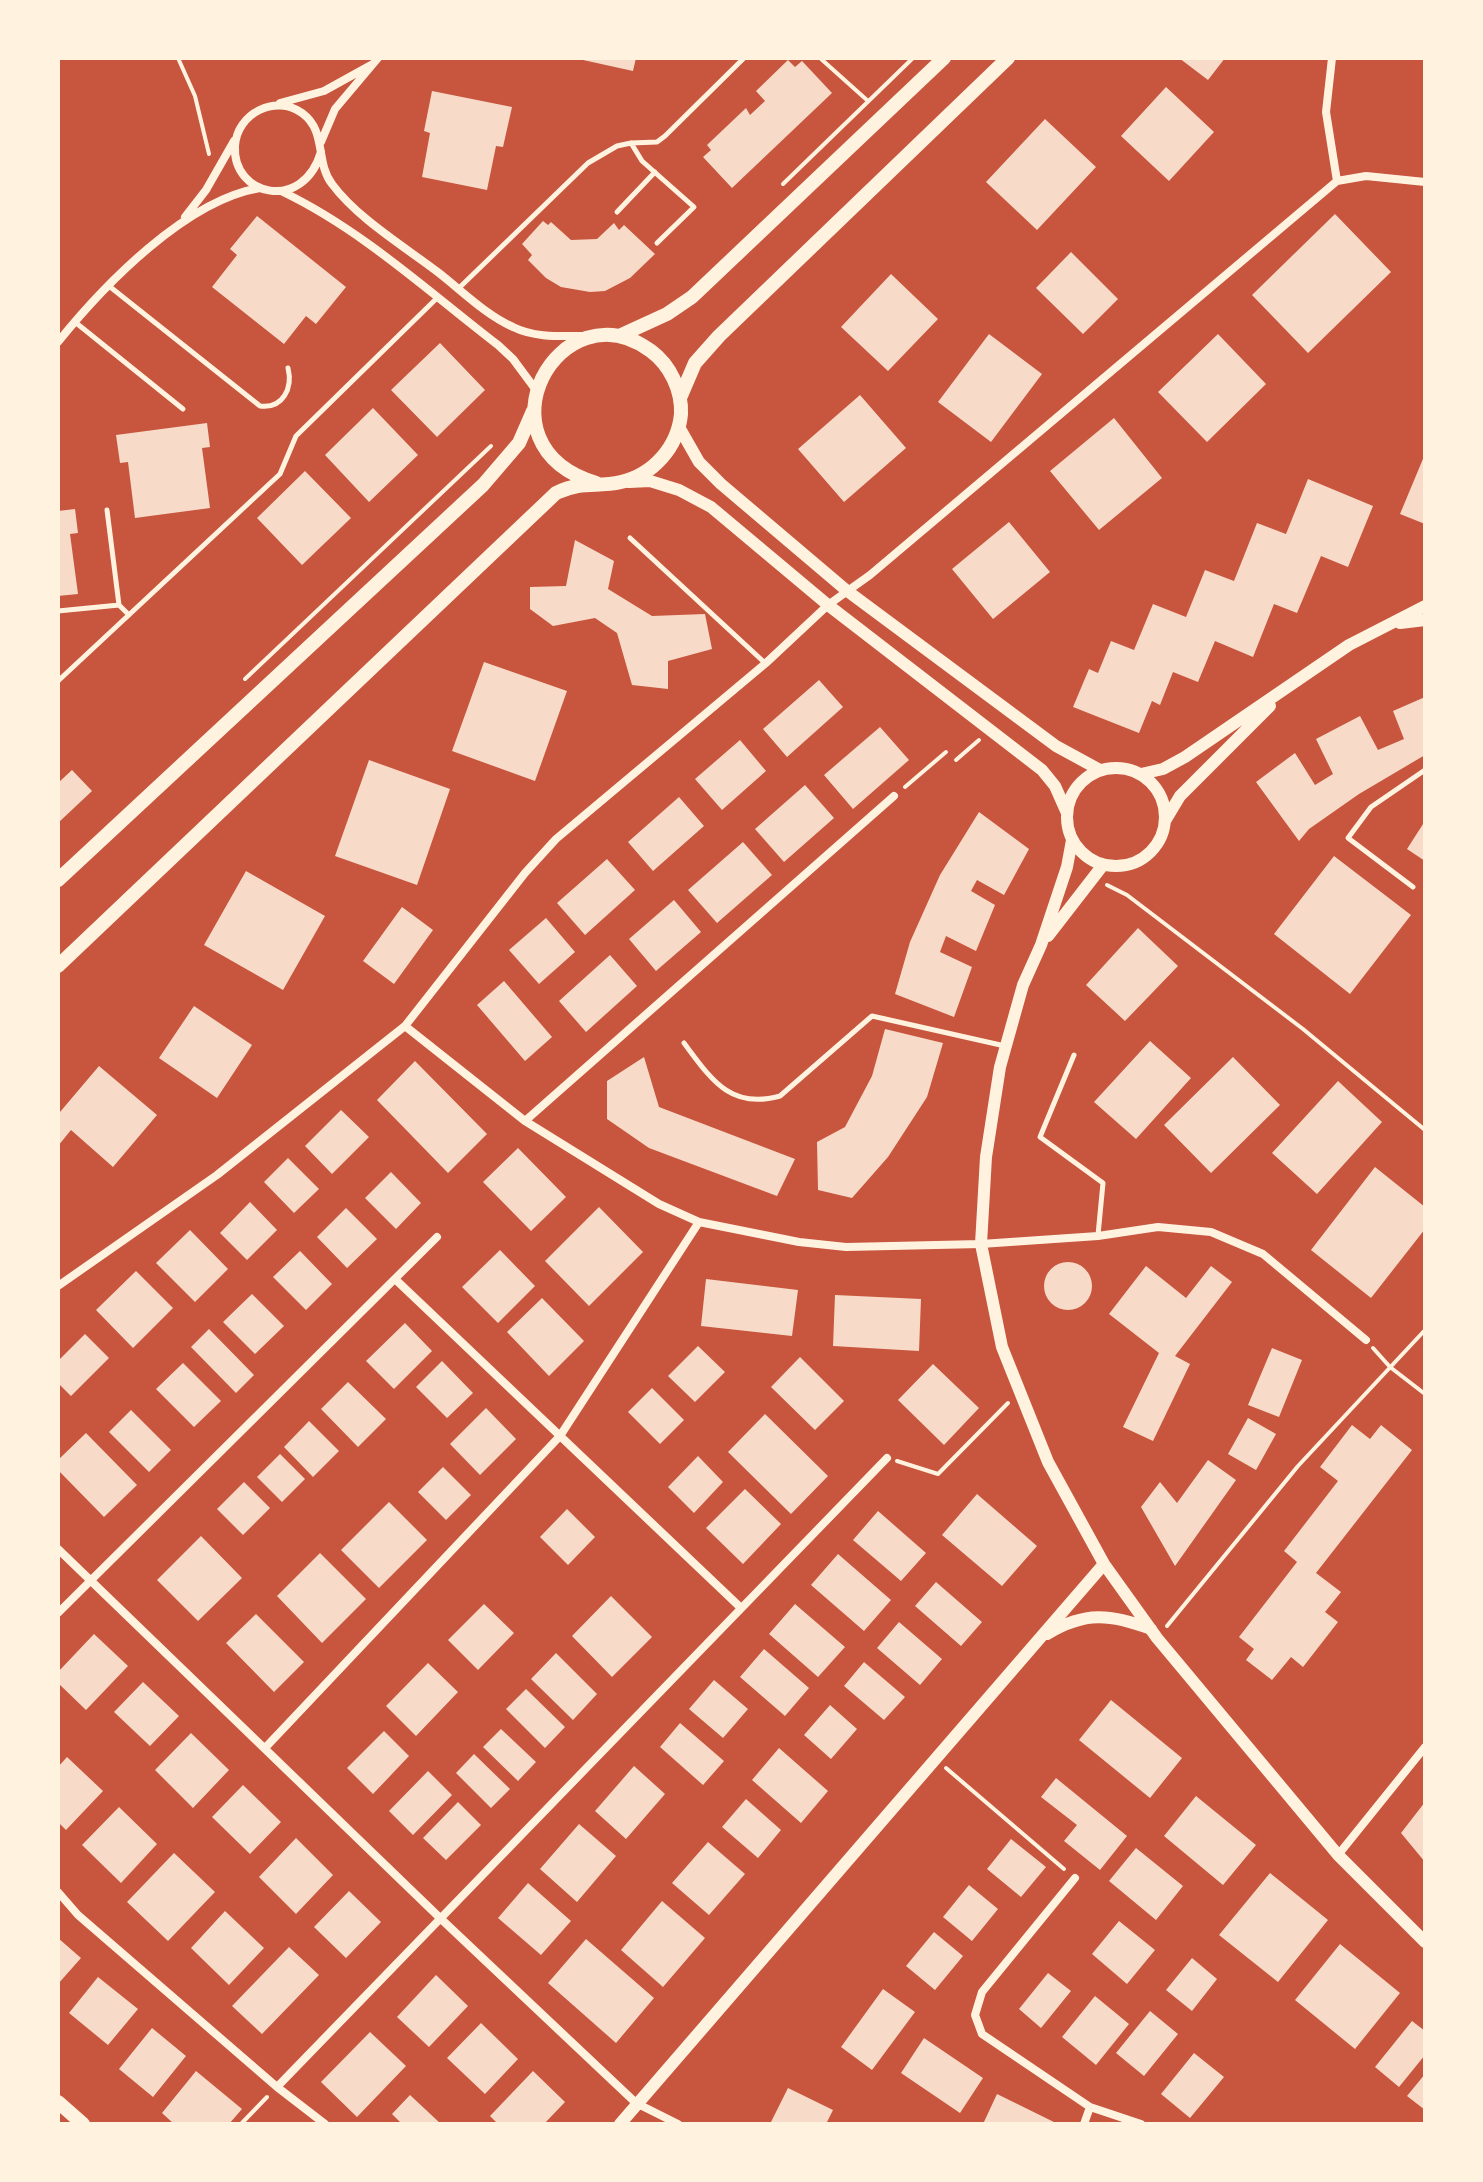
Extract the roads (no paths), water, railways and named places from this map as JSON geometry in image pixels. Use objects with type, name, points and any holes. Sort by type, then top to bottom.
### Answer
[{"type":"main road","points":[[619,336],[667,314],[692,297],[944,58]]},
{"type":"main road","points":[[680,398],[695,363],[719,336],[1008,58]]},
{"type":"main road","points":[[58,880],[483,485],[519,443],[533,411],[536,390],[544,371],[557,355],[574,343],[593,337],[619,336],[641,343],[659,357],[673,376],[680,398],[679,427],[671,446],[658,463],[641,475],[621,482],[571,486],[556,493],[58,966]]},
{"type":"main road","points":[[533,411],[536,431],[545,450],[576,477],[596,483]]},
{"type":"main road","points":[[58,2102],[83,2124]]},
{"type":"street","points":[[1332,58],[1326,112],[1337,181]]},
{"type":"street","points":[[177,227],[214,178],[246,119],[257,110],[324,91],[374,61]]},
{"type":"street","points":[[282,191],[308,179],[317,167],[326,127],[335,109],[374,61]]},
{"type":"street","points":[[271,106],[286,106],[300,111],[316,128],[327,177],[341,195],[513,327],[532,334],[593,337]]},
{"type":"street","points":[[237,137],[236,161],[243,174],[261,188]]},
{"type":"street","points":[[58,1286],[217,1175],[405,1026],[525,873],[556,839],[766,663],[828,605],[870,575],[1337,181],[1366,176],[1425,182]]},
{"type":"street","points":[[58,342],[109,286],[177,227],[219,200],[237,192],[261,188],[282,191],[351,231],[513,359],[536,390]]},
{"type":"street","points":[[679,427],[699,462],[721,484],[846,590],[1056,746],[1100,770],[1128,769],[1141,774],[1160,794],[1165,821]]},
{"type":"street","points":[[621,482],[650,481],[679,490],[711,507],[828,605],[1042,770],[1055,786],[1067,813]]},
{"type":"street","points":[[1141,774],[1163,769],[1185,757],[1349,645],[1425,606]]},
{"type":"street","points":[[1393,624],[1425,620]]},
{"type":"street","points":[[1100,770],[1077,787],[1070,799],[1067,827],[1080,851],[1103,865],[1117,867],[1131,864],[1144,858],[1154,848],[1180,796],[1287,689]]},
{"type":"street","points":[[525,1121],[894,796]]},
{"type":"street","points":[[1072,840],[1067,867],[1041,945],[1023,985],[1000,1067],[986,1157],[981,1244],[1002,1347],[1048,1462],[1104,1564],[1154,1634],[1338,1855],[1425,1942]]},
{"type":"street","points":[[1041,945],[1103,865]]},
{"type":"street","points":[[405,1026],[525,1121],[659,1204],[699,1222],[799,1242],[846,1247],[981,1244],[1098,1236],[1158,1227],[1211,1232],[1263,1254],[1366,1340]]},
{"type":"street","points":[[265,1748],[560,1436],[699,1222]]},
{"type":"street","points":[[58,1613],[437,1237]]},
{"type":"street","points":[[395,1279],[740,1607]]},
{"type":"street","points":[[277,2087],[887,1458]]},
{"type":"street","points":[[58,1549],[636,2103],[678,2124]]},
{"type":"street","points":[[620,2124],[1104,1564]]},
{"type":"street","points":[[1038,1640],[1066,1623],[1094,1616],[1123,1618],[1154,1634]]},
{"type":"street","points":[[1338,1855],[1425,1747]]},
{"type":"street","points":[[1075,1878],[982,1992],[975,2015],[982,2034],[1090,2107],[1141,2124]]},
{"type":"street","points":[[58,1892],[78,1915],[277,2087],[325,2124]]},
{"type":"street","points":[[1084,2124],[1090,2107]]},
{"type":"lane","points":[[459,288],[588,163],[601,153],[631,143],[657,142],[744,58]]},
{"type":"lane","points":[[631,143],[642,161],[694,207],[657,243]]},
{"type":"lane","points":[[617,212],[656,172]]},
{"type":"lane","points":[[109,286],[260,406],[271,407],[284,396],[289,389],[288,368]]},
{"type":"lane","points":[[58,681],[280,474],[296,436],[437,298]]},
{"type":"lane","points":[[75,322],[183,409]]},
{"type":"lane","points":[[107,510],[119,605],[129,615]]},
{"type":"lane","points":[[630,538],[766,663]]},
{"type":"lane","points":[[58,611],[119,605]]},
{"type":"lane","points":[[1413,887],[1348,838],[1371,807],[1425,770]]},
{"type":"lane","points":[[684,1043],[708,1075],[736,1097],[765,1100],[780,1096],[872,1016],[1006,1047]]},
{"type":"lane","points":[[1074,1055],[1040,1137],[1103,1183],[1098,1236]]}]
